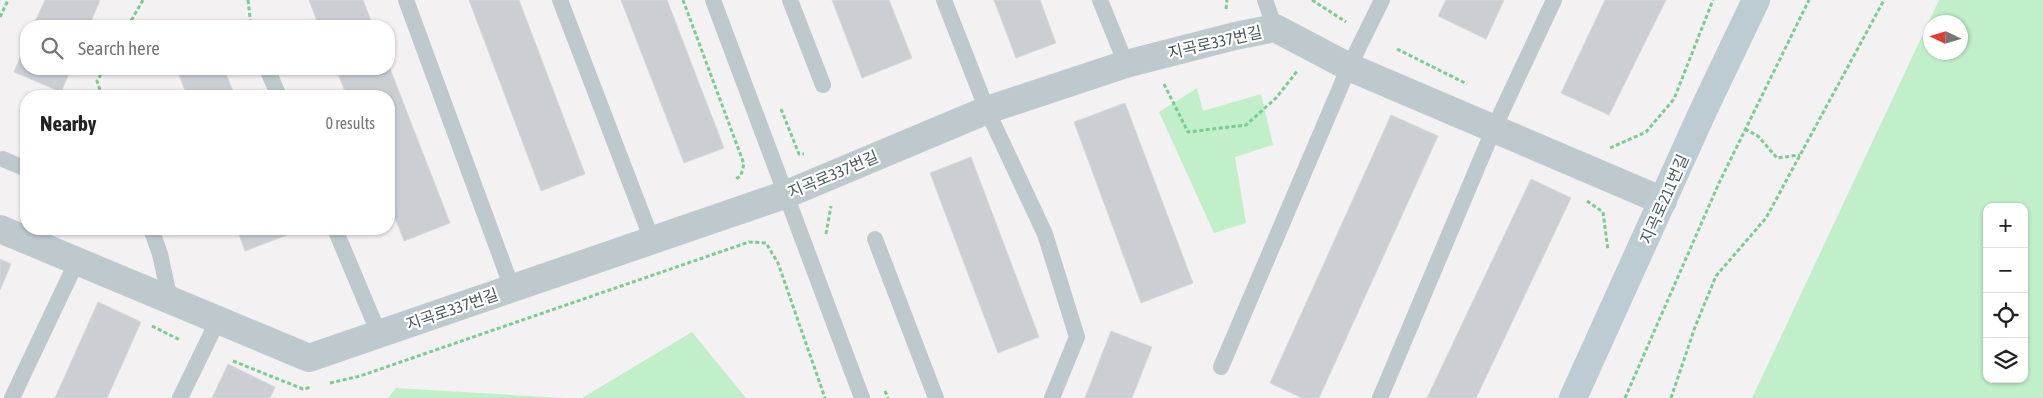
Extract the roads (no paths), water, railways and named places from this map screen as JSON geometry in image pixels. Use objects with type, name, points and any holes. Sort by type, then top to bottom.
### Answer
[{"type":"main road","name":"지곡로211번길","points":[[1573,398],[1756,0]]},
{"type":"street","name":"지곡로337번길","points":[[0,229],[309,358],[787,194],[987,110],[1126,64],[1235,36],[1275,28],[1349,67],[1663,201]]},
{"type":"lane","points":[[406,0],[512,288]]},
{"type":"lane","points":[[560,0],[652,240]]},
{"type":"lane","points":[[713,0],[862,398]]},
{"type":"lane","points":[[790,0],[823,85]]},
{"type":"lane","points":[[944,0],[987,110],[1045,234],[1077,337],[1052,398]]},
{"type":"lane","points":[[1100,0],[1126,64]]},
{"type":"lane","points":[[1265,0],[1275,28]]},
{"type":"lane","points":[[1221,367],[1349,67],[1382,0]]},
{"type":"lane","points":[[1380,398],[1494,128],[1554,0]]},
{"type":"lane","points":[[270,75],[276,90]]},
{"type":"lane","points":[[3,159],[20,166]]},
{"type":"lane","points":[[153,235],[160,254],[170,300]]},
{"type":"lane","points":[[338,235],[379,334]]},
{"type":"lane","points":[[875,239],[936,398]]},
{"type":"lane","points":[[12,398],[77,261]]},
{"type":"lane","points":[[180,398],[218,320]]}]
